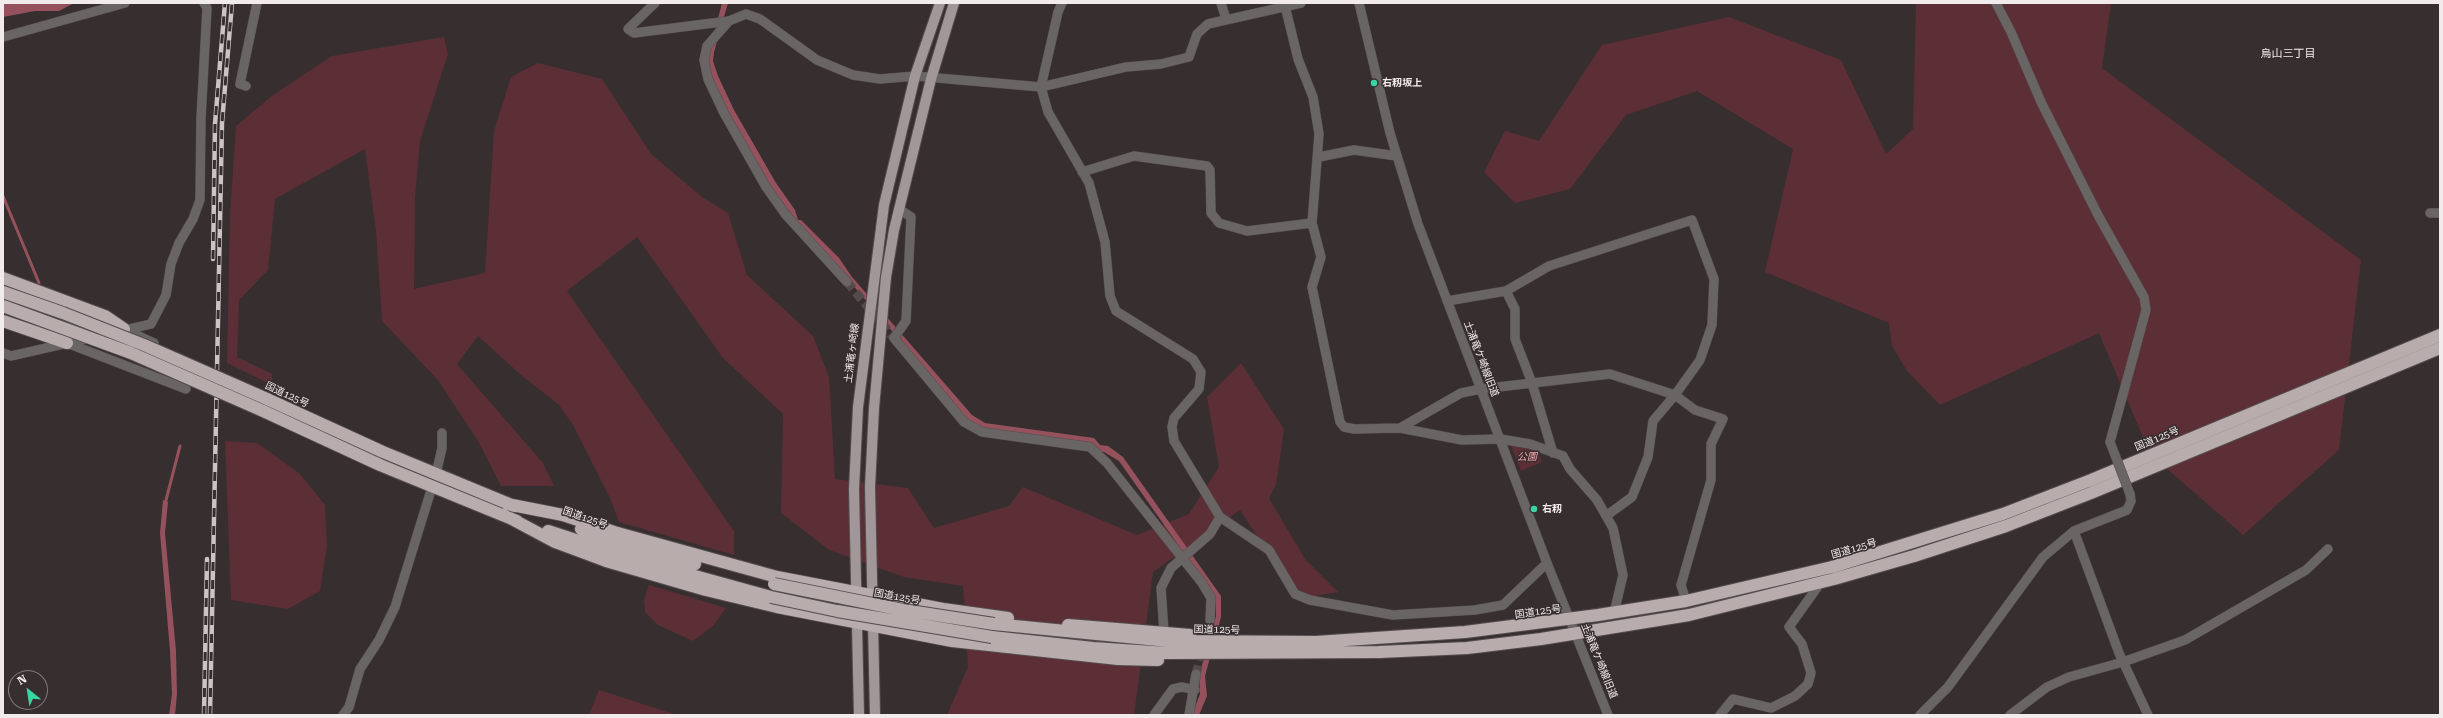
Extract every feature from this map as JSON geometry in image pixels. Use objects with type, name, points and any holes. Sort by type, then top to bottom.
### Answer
[{"type":"highway","points":[[3,278],[105,316],[124,329]]},
{"type":"highway","name":"国道125号","points":[[3,292],[144,345],[267,398],[436,474],[508,504],[636,549],[774,584],[903,610],[994,624],[1255,648],[1379,652],[1467,648],[1576,634],[1689,615],[1821,582],[1914,556],[2006,526],[2091,493],[2440,348]]},
{"type":"highway","name":"国道125号","points":[[3,306],[131,353],[432,487],[510,518],[637,560],[771,597],[837,611],[992,637],[1108,649],[1167,653],[1465,632],[1570,619],[1686,600],[1832,567],[2003,514],[2091,480],[2440,335]]},
{"type":"highway","points":[[3,321],[67,343]]},
{"type":"highway","points":[[508,504],[563,515],[622,534],[777,577],[873,597],[943,609],[1062,624],[1164,632],[1255,648]]},
{"type":"highway","points":[[510,518],[555,542],[606,561],[706,590],[857,624],[952,641],[1118,659],[1172,661],[1255,648]]},
{"type":"main road","name":"土浦竜ヶ崎線","points":[[859,715],[855,593],[854,489],[858,407],[884,205],[915,76],[940,3]]},
{"type":"main road","points":[[875,715],[870,487],[874,408],[886,278],[899,209],[931,79],[954,3]]},
{"type":"street","points":[[3,37],[125,3]]},
{"type":"street","points":[[3,353],[11,356],[151,324],[166,295],[171,264],[179,243],[193,219],[200,200],[201,118],[207,8],[204,3]]},
{"type":"street","points":[[246,86],[240,84],[257,3]]},
{"type":"street","points":[[655,3],[628,29],[634,33],[729,21],[746,14],[760,19],[817,60],[853,75],[880,79],[915,76],[931,79],[1041,87],[1126,66],[1161,64],[1189,57],[1197,34],[1208,24],[1300,3]]},
{"type":"street","points":[[1062,3],[1058,12],[1041,87],[1048,112],[1089,183],[1105,242],[1110,296],[1116,311],[1193,359],[1201,372],[1199,389],[1174,418],[1173,434],[1174,441],[1220,517],[1269,550],[1295,594],[1310,600],[1393,615],[1475,610],[1503,604],[1547,563]]},
{"type":"street","points":[[1220,3],[1226,19]]},
{"type":"street","name":"土浦竜ケ崎線旧道","points":[[1359,3],[1397,156],[1418,224],[1547,563],[1608,715]]},
{"type":"street","points":[[1920,715],[1948,687],[2043,557],[2074,531],[2127,510],[2131,501],[2130,494],[2110,442],[2146,310],[2144,297],[2099,217],[2040,102],[2012,32],[1996,3]]},
{"type":"street","points":[[1285,6],[1298,59],[1313,97],[1319,134],[1319,157],[1312,223],[1321,257],[1312,287],[1340,422],[1344,427],[1354,429],[1400,428],[1462,440],[1500,439],[1530,444],[1563,456],[1570,469],[1597,500],[1613,528],[1623,575],[1614,613]]},
{"type":"street","points":[[729,21],[707,46],[704,60],[715,93],[766,187],[786,215],[847,282]]},
{"type":"street","points":[[1319,157],[1354,150],[1397,156]]},
{"type":"street","points":[[1082,172],[1134,156],[1207,166],[1210,170],[1211,213],[1219,223],[1247,231],[1312,223]]},
{"type":"street","points":[[899,209],[911,217],[906,321],[894,338],[964,422],[982,432],[1090,446],[1107,463],[1182,558],[1211,598],[1210,620]]},
{"type":"street","points":[[2430,213],[2440,213]]},
{"type":"street","points":[[1447,301],[1506,291],[1549,266],[1692,220],[1714,279],[1712,325],[1700,360],[1675,395],[1652,421],[1648,457],[1632,497],[1606,516]]},
{"type":"street","points":[[1506,291],[1515,309],[1515,338],[1532,383],[1553,453]]},
{"type":"street","points":[[124,329],[166,349]]},
{"type":"street","points":[[67,343],[186,390]]},
{"type":"street","points":[[1400,428],[1461,393],[1481,389],[1610,374],[1675,395],[1695,410],[1723,419],[1711,444],[1711,480],[1684,570],[1681,585],[1686,600]]},
{"type":"street","points":[[436,474],[442,448],[442,433]]},
{"type":"street","points":[[343,715],[349,707],[360,669],[380,640],[395,607],[432,487]]},
{"type":"street","points":[[1164,632],[1161,588],[1171,568],[1210,534],[1220,517]]},
{"type":"street","points":[[2074,531],[2123,662],[2148,715]]},
{"type":"street","points":[[2010,715],[2047,687],[2069,676],[2123,662],[2185,640],[2306,570],[2328,549]]},
{"type":"street","points":[[1720,715],[1733,700],[1771,708],[1795,696],[1808,684],[1811,673],[1802,644],[1789,627],[1821,582]]},
{"type":"street","points":[[1189,715],[1195,690],[1196,674]]},
{"type":"street","points":[[1154,715],[1173,689],[1182,687],[1195,690]]},
{"type":"green space","points":[[1916,3],[2111,3],[2102,68],[2361,260],[2339,450],[2243,535],[2150,454],[2099,333],[1940,405],[1907,371],[1892,346],[1889,323],[1765,272],[1793,149],[1697,91],[1626,115],[1570,189],[1515,203],[1484,172],[1505,131],[1539,141],[1602,45],[1729,17],[1841,60],[1886,154],[1913,129]]},
{"type":"green space","points":[[444,37],[448,54],[420,141],[415,198],[414,289],[485,273],[494,131],[511,77],[538,63],[602,79],[651,154],[702,197],[728,213],[747,275],[813,336],[829,377],[835,479],[908,488],[934,528],[1009,506],[1023,487],[1137,535],[1189,514],[1219,467],[1207,397],[1241,363],[1284,429],[1276,485],[1269,498],[1305,559],[1338,592],[1298,599],[1240,510],[1153,572],[1134,715],[947,715],[968,667],[963,586],[904,577],[829,550],[781,513],[783,414],[723,358],[637,237],[567,291],[734,531],[734,555],[619,522],[610,498],[573,425],[559,405],[521,375],[478,336],[457,364],[543,463],[554,486],[501,486],[478,441],[438,380],[382,321],[376,231],[365,149],[275,199],[268,270],[239,300],[237,357],[272,374],[272,385],[227,363],[230,214],[236,126],[273,95],[332,56]]},
{"type":"green space","points":[[225,441],[257,443],[299,473],[325,505],[327,546],[320,591],[288,609],[231,600]]},
{"type":"green space","name":"公園","points":[[1510,443],[1536,448],[1542,462],[1521,471]]},
{"type":"green space","points":[[649,585],[726,608],[713,626],[693,641],[658,625],[645,612],[644,600]]},
{"type":"green space","points":[[599,690],[677,715],[589,715]]},
{"type":"shaded area","points":[[3,3],[74,3],[59,11],[35,11],[3,17]]},
{"type":"shaded area","points":[[722,3],[728,3],[714,52],[713,61],[718,76],[734,110],[776,183],[795,210],[798,220],[801,220],[839,258],[852,277],[972,415],[985,423],[1094,438],[1100,445],[1108,446],[1123,457],[1221,596],[1221,617],[1205,676],[1207,696],[1199,715],[1192,715],[1200,694],[1199,675],[1216,616],[1215,597],[1119,461],[1104,452],[983,429],[967,419],[834,263],[798,226],[770,185],[727,112],[712,78],[707,61]]},
{"type":"shaded area","points":[[163,500],[168,502],[165,533],[176,651],[177,694],[175,715],[169,715],[172,694],[170,651],[160,533]]},
{"type":"waterway","points":[[3,196],[39,283]]},
{"type":"waterway","points":[[165,504],[180,446]]},
{"type":"tunnel","points":[[847,282],[894,338]]},
{"type":"tunnel","points":[[1196,674],[1210,620]]},
{"type":"railway","points":[[213,259],[215,124],[225,3]]},
{"type":"railway","points":[[210,715],[222,123],[232,3]]},
{"type":"railway","points":[[204,715],[207,559]]},
{"type":"place","name":"右籾坂上","points":[[1374,83]]},
{"type":"place","name":"右籾","points":[[1534,509]]},
{"type":"district","name":"烏山三丁目","points":[[2288,54]]}]
